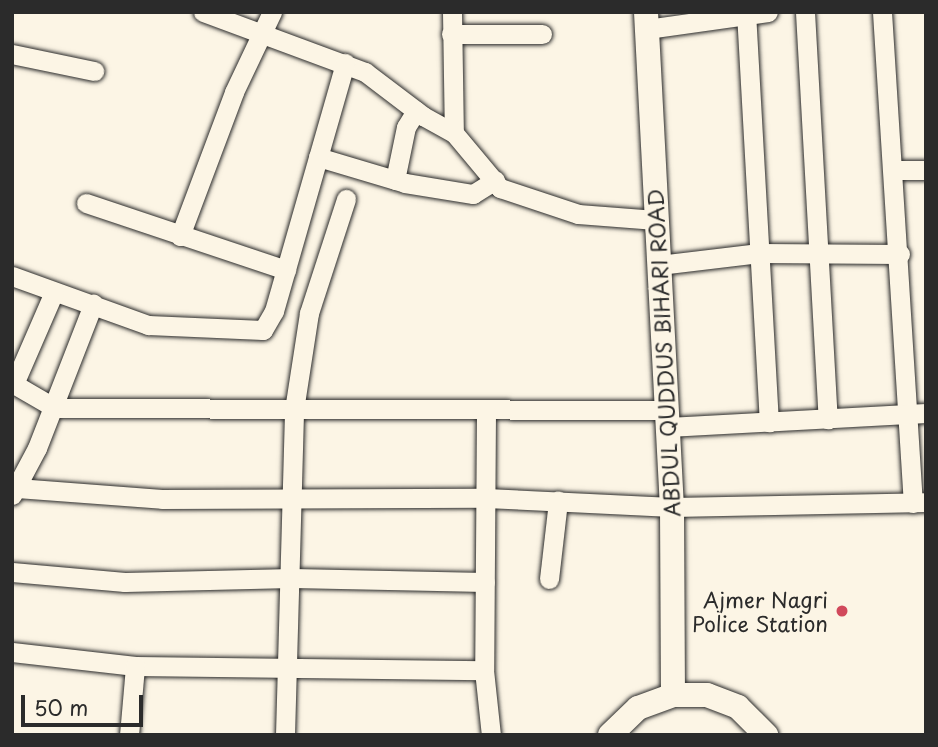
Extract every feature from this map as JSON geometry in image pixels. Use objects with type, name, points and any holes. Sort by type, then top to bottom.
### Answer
[{"type":"main road","name":"ABDUL QUDDUS BIHARI ROAD","points":[[646,21],[672,507],[673,695]]},
{"type":"main road","points":[[610,735],[638,708],[673,695],[707,695],[738,707],[771,734]]},
{"type":"street","points":[[203,12],[260,36],[365,72],[416,111],[454,133],[500,188],[578,214],[656,220]]},
{"type":"street","points":[[180,236],[272,12]]},
{"type":"street","points":[[452,12],[454,133]]},
{"type":"street","points":[[646,21],[768,12]]},
{"type":"street","points":[[805,12],[828,419]]},
{"type":"street","points":[[93,304],[55,408],[15,491],[162,499],[486,498],[672,507],[920,502],[917,414],[900,254],[882,12]]},
{"type":"street","points":[[746,14],[769,422]]},
{"type":"street","points":[[451,34],[542,34]]},
{"type":"street","points":[[12,54],[94,71]]},
{"type":"street","points":[[12,276],[148,325],[263,330],[274,311],[345,63]]},
{"type":"street","points":[[395,180],[406,127],[416,111]]},
{"type":"street","points":[[318,157],[395,180],[473,194],[495,180]]},
{"type":"street","points":[[895,170],[926,170]]},
{"type":"street","points":[[285,735],[285,667],[292,578],[294,410],[310,313],[346,199]]},
{"type":"street","points":[[86,203],[286,270]]},
{"type":"street","points":[[659,265],[759,253],[900,254]]},
{"type":"street","points":[[54,292],[13,384],[55,408],[486,412],[769,422],[917,414]]},
{"type":"street","points":[[486,412],[484,670],[491,735]]},
{"type":"street","points":[[549,579],[558,501]]},
{"type":"street","points":[[12,572],[125,582],[292,578],[485,582]]},
{"type":"street","points":[[12,652],[135,666],[484,670]]},
{"type":"street","points":[[129,735],[135,666]]},
{"type":"place","name":"Ajmer Nagri Police Station","points":[[842,611]]}]
